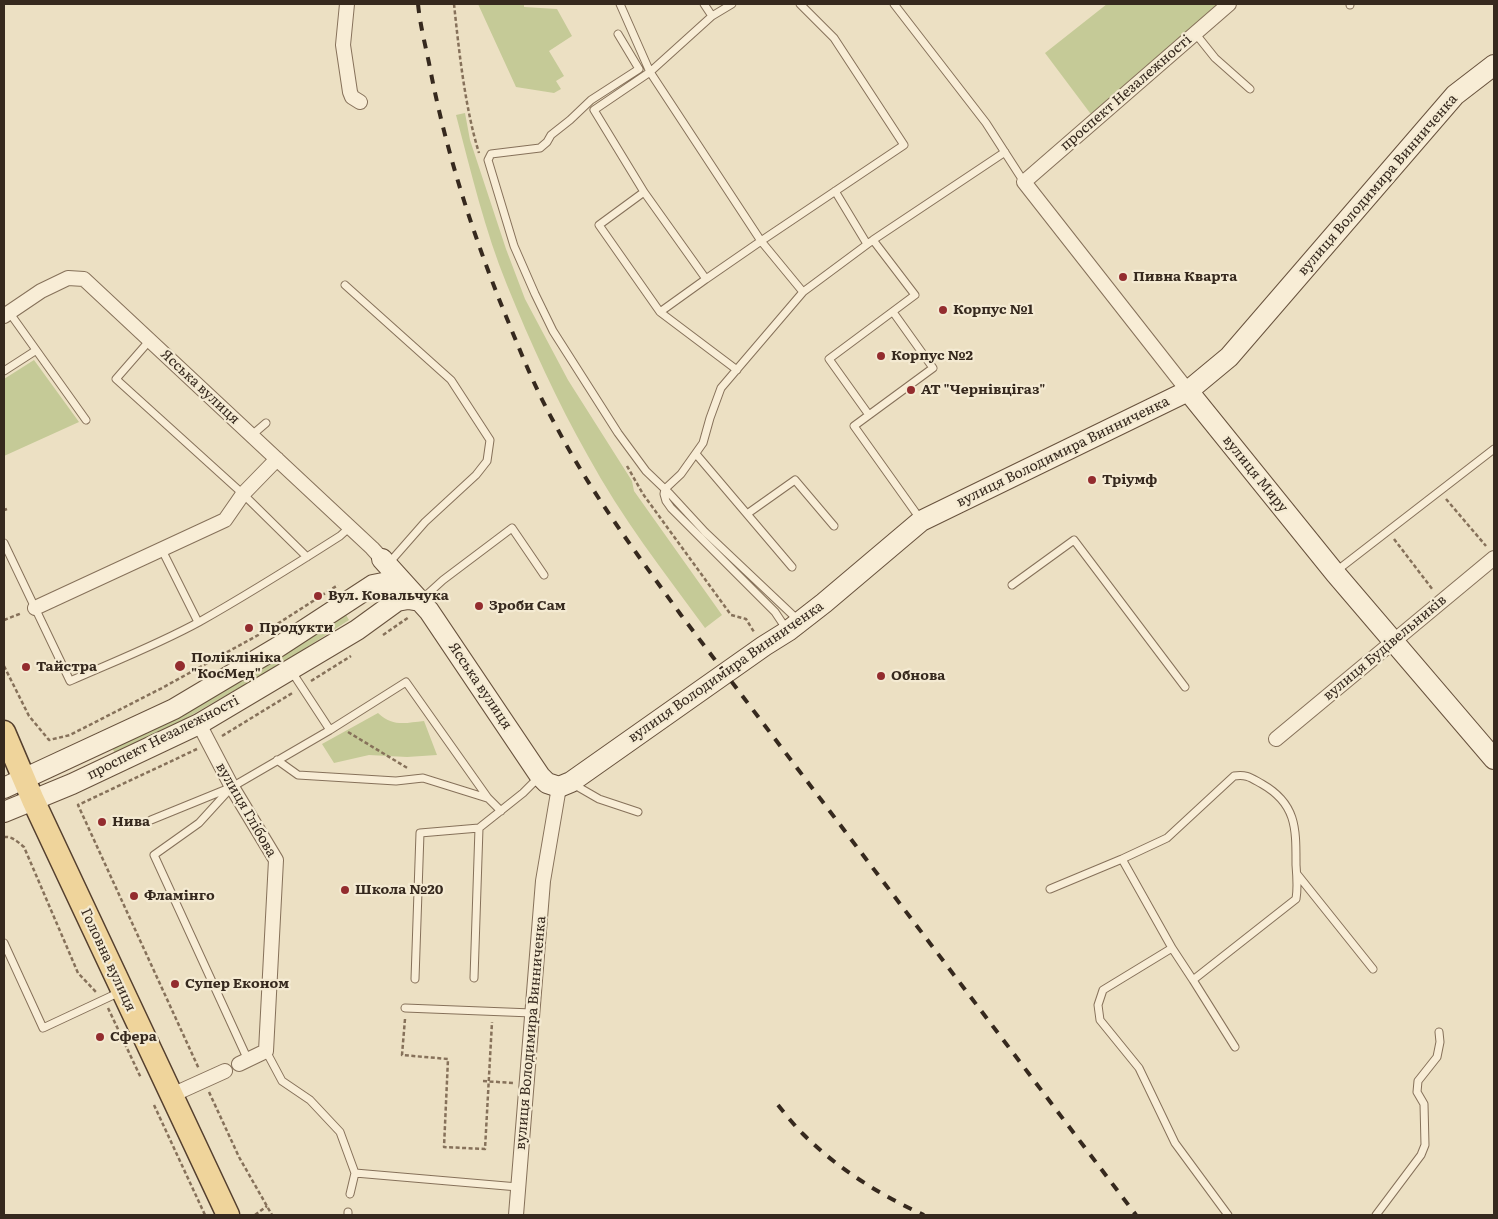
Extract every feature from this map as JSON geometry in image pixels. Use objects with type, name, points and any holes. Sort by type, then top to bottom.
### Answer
[{"type":"main road","name":"вулиця Володимира Винниченка","points":[[565,785],[794,626],[921,521],[1188,392],[1229,357],[1455,95],[1494,65]]},
{"type":"main road","name":"вулиця Миру","points":[[1188,392],[1335,572],[1494,760]]},
{"type":"main road","name":"Ясська вулиця","points":[[384,562],[429,610],[540,776],[547,782],[565,785]]},
{"type":"main road","points":[[374,585],[380,576],[384,562]]},
{"type":"main road","name":"проспект Незалежності","points":[[14,784],[174,709],[278,647],[374,585],[402,582]]},
{"type":"main road","name":"проспект Незалежності","points":[[4,812],[72,784],[198,724],[357,630],[397,601],[408,599],[420,601]]},
{"type":"main road","name":"Головна вулиця","points":[[4,732],[14,784],[33,800],[113,995],[161,1096],[228,1215]]},
{"type":"street","points":[[347,4],[343,45],[350,92],[352,97],[360,102]]},
{"type":"street","name":"проспект Незалежності","points":[[1024,182],[1229,4]]},
{"type":"street","name":"вулиця Миру","points":[[1024,182],[1188,392]]},
{"type":"street","name":"Ясська вулиця","points":[[6,314],[41,291],[68,278],[84,279],[350,527],[384,562]]},
{"type":"street","points":[[36,608],[225,520],[243,494],[277,459]]},
{"type":"street","name":"вулиця Будівельників","points":[[1276,739],[1441,602],[1491,554]]},
{"type":"street","name":"вулиця Глібова","points":[[198,724],[232,787],[276,860],[266,1051]]},
{"type":"street","name":"вулиця Володимира Винниченка","points":[[516,1215],[543,881],[565,785]]},
{"type":"street","points":[[243,1062],[266,1051]]},
{"type":"street","points":[[161,1096],[224,1071]]},
{"type":"lane","points":[[620,4],[650,72],[761,241],[803,292]]},
{"type":"lane","points":[[704,4],[712,16]]},
{"type":"lane","points":[[706,280],[644,192],[594,110],[650,72],[712,16],[732,4]]},
{"type":"lane","points":[[660,312],[761,241],[904,145],[834,38],[800,4]]},
{"type":"lane","points":[[894,4],[986,123],[1024,182]]},
{"type":"lane","points":[[1195,33],[1215,58],[1250,88]]},
{"type":"lane","points":[[618,34],[639,68],[590,100],[570,120],[551,135],[540,148],[491,154],[488,160],[514,246],[535,294],[554,330],[624,440],[646,471],[794,626]]},
{"type":"lane","points":[[794,626],[775,612],[671,508],[666,501],[665,489],[681,474],[703,443],[710,418],[722,388],[803,292],[870,242],[1005,152]]},
{"type":"lane","points":[[835,191],[870,242],[915,295],[829,359],[868,415]]},
{"type":"lane","points":[[644,192],[599,225],[660,312],[737,370]]},
{"type":"lane","points":[[346,285],[451,380],[490,440],[487,460],[476,475],[384,562]]},
{"type":"lane","points":[[893,312],[933,368],[854,426],[921,521]]},
{"type":"lane","points":[[6,314],[86,420]]},
{"type":"lane","points":[[150,340],[116,379],[243,494],[307,556]]},
{"type":"lane","points":[[4,371],[35,351]]},
{"type":"lane","points":[[252,435],[266,423]]},
{"type":"lane","points":[[1335,572],[1494,449]]},
{"type":"lane","points":[[696,454],[792,567]]},
{"type":"lane","points":[[747,514],[795,480],[834,526]]},
{"type":"lane","points":[[4,543],[70,681],[144,650],[198,622],[262,586],[340,536],[350,527]]},
{"type":"lane","points":[[420,601],[443,580],[512,528],[544,575]]},
{"type":"lane","points":[[1012,585],[1074,540],[1185,687]]},
{"type":"lane","points":[[162,550],[198,622]]},
{"type":"lane","points":[[290,670],[330,730]]},
{"type":"lane","points":[[151,820],[232,787],[330,730],[406,682],[488,798],[501,811]]},
{"type":"lane","points":[[277,760],[298,775],[396,781],[423,778],[488,798]]},
{"type":"lane","points":[[1050,889],[1167,838],[1234,776],[1244,774],[1267,787],[1282,799],[1291,813],[1296,831],[1298,889],[1296,900],[1193,980]]},
{"type":"lane","points":[[415,979],[420,833],[479,828],[540,776]]},
{"type":"lane","points":[[565,785],[638,812]]},
{"type":"lane","points":[[232,787],[199,823],[154,854],[243,1062]]},
{"type":"lane","points":[[474,978],[479,828]]},
{"type":"lane","points":[[1122,859],[1172,948],[1235,1047]]},
{"type":"lane","points":[[1296,874],[1374,968]]},
{"type":"lane","points":[[4,943],[43,1028],[113,995]]},
{"type":"lane","points":[[1172,948],[1103,990],[1098,1005],[1100,1020],[1139,1068],[1175,1143],[1228,1215]]},
{"type":"lane","points":[[405,1008],[532,1013]]},
{"type":"lane","points":[[1376,1215],[1421,1155],[1425,1145],[1424,1104],[1418,1092],[1418,1081],[1437,1057],[1440,1042],[1439,1032]]},
{"type":"lane","points":[[266,1051],[282,1081],[310,1100],[340,1132],[355,1173],[350,1194]]},
{"type":"lane","points":[[355,1173],[518,1187]]},
{"type":"path","points":[[454,4],[462,67],[475,140]]},
{"type":"path","points":[[624,460],[643,494],[731,615],[746,619],[764,646]]},
{"type":"path","points":[[1440,492],[1491,554]]},
{"type":"path","points":[[1388,531],[1441,602]]},
{"type":"path","points":[[4,666],[29,716],[49,740],[70,735],[162,688],[271,628],[339,585]]},
{"type":"path","points":[[4,620],[36,608]]},
{"type":"path","points":[[330,730],[346,731],[423,778]]},
{"type":"path","points":[[78,805],[239,1156],[272,1215]]},
{"type":"path","points":[[4,837],[8,836],[24,847],[78,973],[113,995],[142,1080]]},
{"type":"path","points":[[405,1008],[402,1055],[448,1058],[444,1147],[486,1149],[493,1011]]},
{"type":"path","points":[[483,1080],[527,1084]]},
{"type":"path","points":[[161,1096],[205,1215]]},
{"type":"path","points":[[254,1215],[267,1206]]},
{"type":"green space","points":[[478,4],[524,4],[524,7],[557,9],[572,36],[549,51],[564,76],[556,81],[561,89],[554,93],[516,87]]},
{"type":"green space","points":[[1107,4],[1232,4],[1096,121],[1045,53]]},
{"type":"green space","points":[[465,113],[470,140],[506,249],[525,299],[568,380],[632,481],[634,491],[722,615],[705,628],[614,501],[545,372],[507,285],[485,223],[456,115]]},
{"type":"green space","points":[[34,360],[79,422],[4,456],[4,379]]},
{"type":"green space","points":[[346,615],[349,620],[284,662],[183,720],[115,753],[112,748],[281,657]]},
{"type":"green space","points":[[378,713],[389,720],[399,723],[424,721],[437,755],[407,757],[369,755],[334,763],[322,744]]},
{"type":"railway","points":[[418,4],[435,95],[451,157],[491,279],[541,398],[584,475],[615,523],[681,615],[1136,1215]]},
{"type":"railway","points":[[778,1105],[793,1124],[830,1159],[891,1199],[924,1215]]},
{"type":"place","name":"Пивна Кварта","points":[[1123,277]]},
{"type":"place","name":"Корпус №1","points":[[943,310]]},
{"type":"place","name":"Корпус №2","points":[[881,356]]},
{"type":"place","name":"АТ \"Чернівцігаз\"","points":[[911,390]]},
{"type":"place","name":"Тріумф","points":[[1092,480]]},
{"type":"place","name":"Вул. Ковальчука","points":[[318,596]]},
{"type":"place","name":"Зроби Сам","points":[[479,606]]},
{"type":"place","name":"Продукти","points":[[249,628]]},
{"type":"place","name":"Поліклініка \"КосМед\"","points":[[180,666]]},
{"type":"place","name":"Тайстра","points":[[26,667]]},
{"type":"place","name":"Обнова","points":[[881,676]]},
{"type":"place","name":"Нива","points":[[102,822]]},
{"type":"place","name":"Школа №20","points":[[345,890]]},
{"type":"place","name":"Фламінго","points":[[134,896]]},
{"type":"place","name":"Супер Економ","points":[[175,984]]},
{"type":"place","name":"Сфера","points":[[100,1037]]}]
